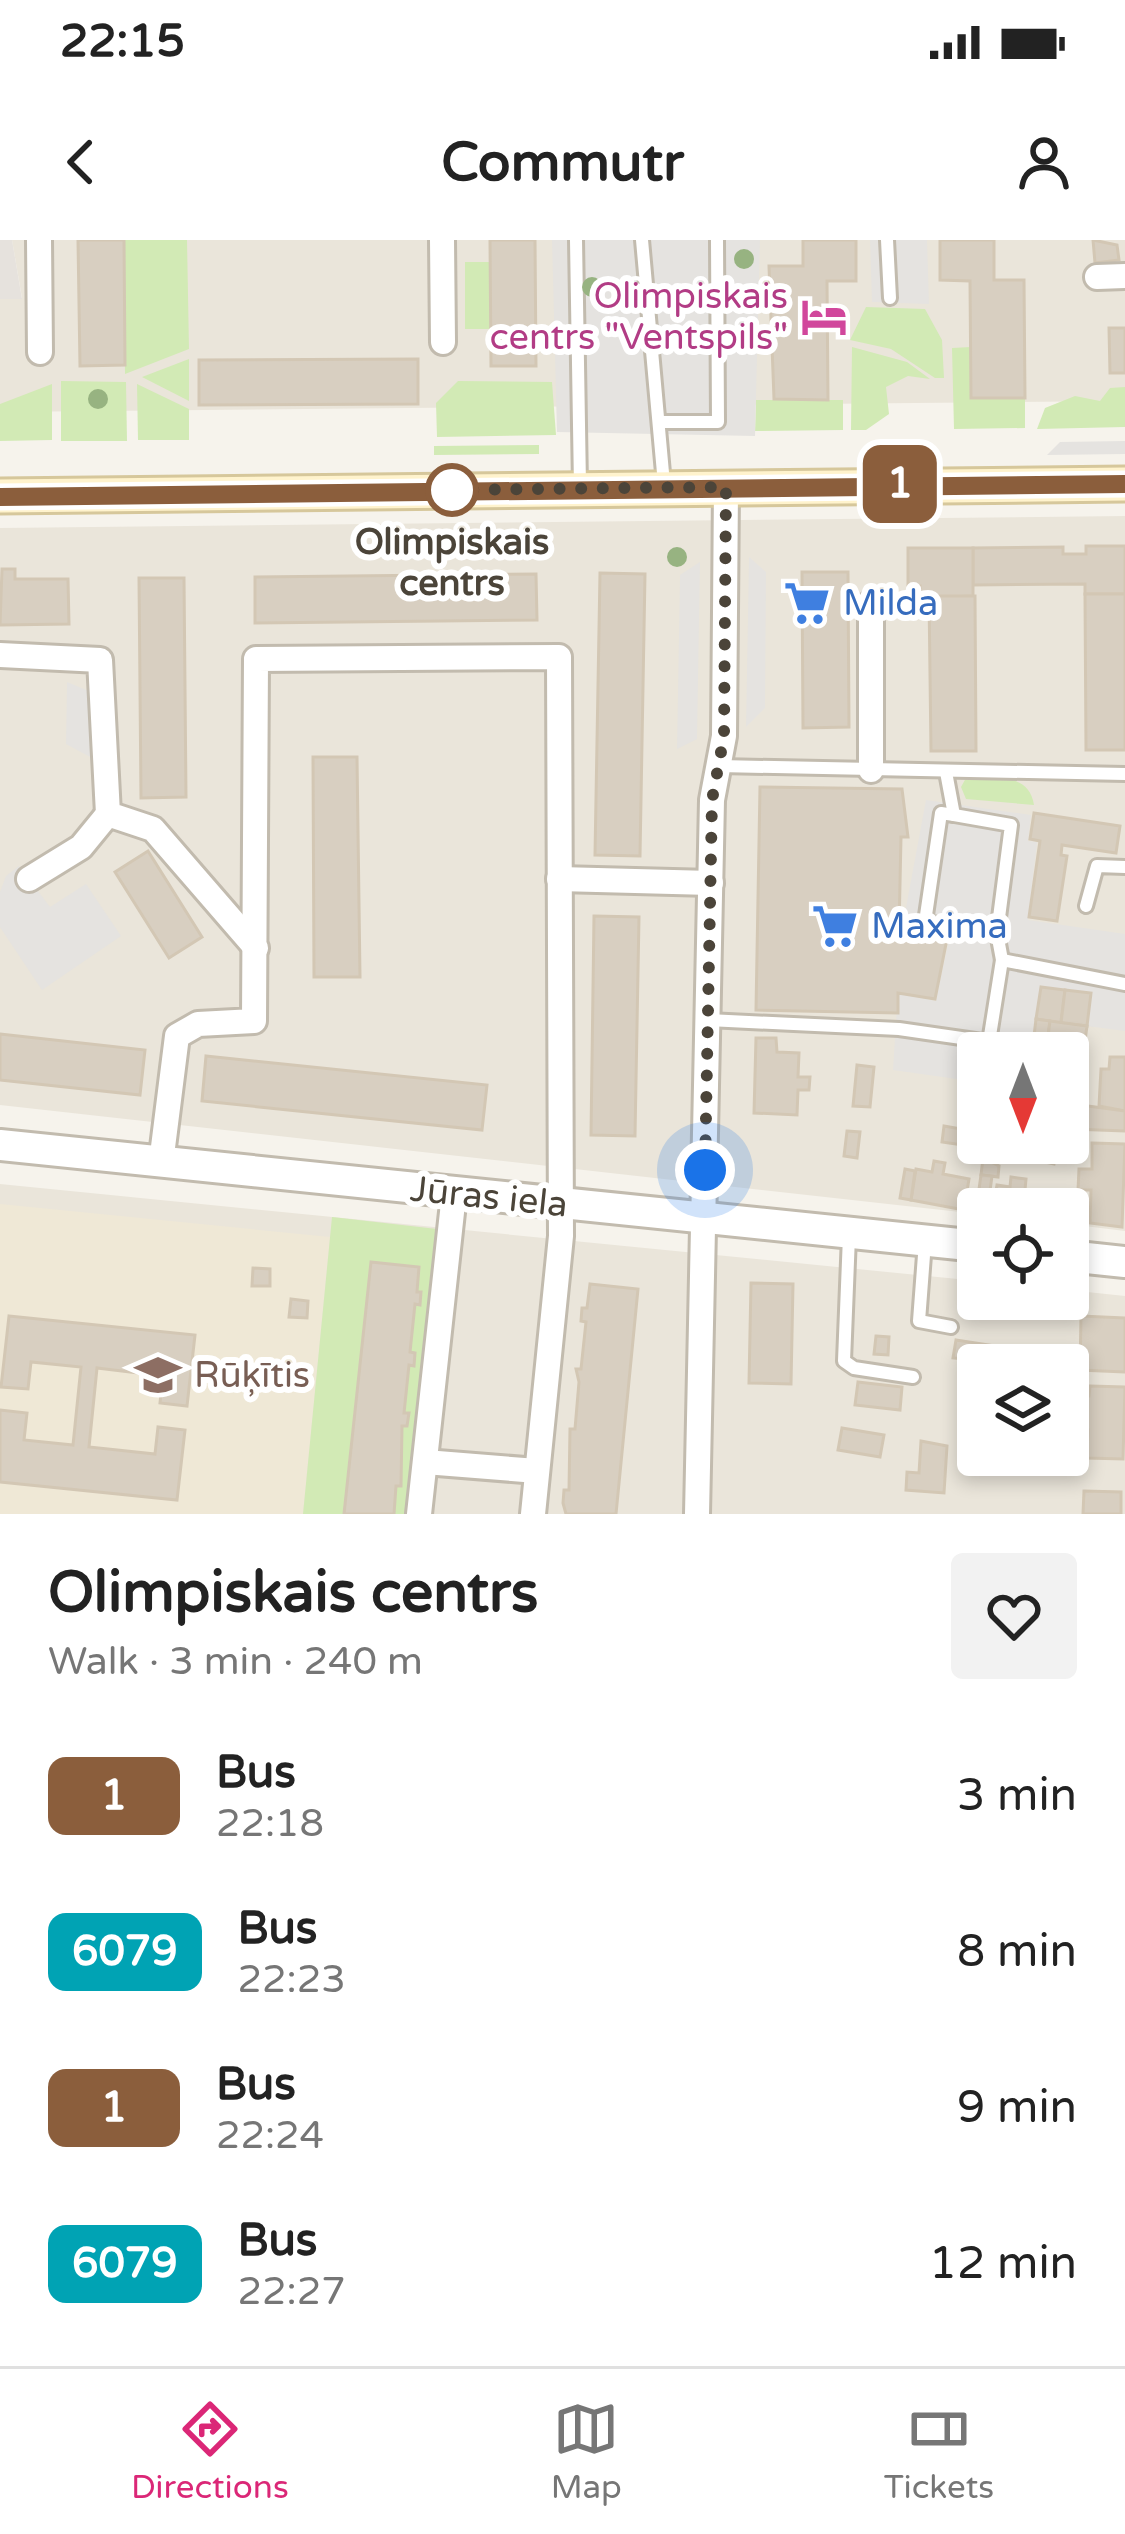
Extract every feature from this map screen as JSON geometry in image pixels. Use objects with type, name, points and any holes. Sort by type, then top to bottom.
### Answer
[{"type":"main road","points":[[0,496],[1125,484]]},
{"type":"street","points":[[39,240],[40,352]]},
{"type":"street","points":[[442,240],[443,342]]},
{"type":"street","points":[[1097,277],[1125,277]]},
{"type":"street","points":[[697,1514],[712,800],[719,766],[726,487]]},
{"type":"street","points":[[871,603],[871,770]]},
{"type":"street","points":[[0,655],[100,660],[108,814],[81,847],[29,879]]},
{"type":"street","points":[[161,1162],[177,1036],[199,1024],[254,1021],[256,659],[560,657],[561,1204],[533,1514]]},
{"type":"street","points":[[108,814],[153,829],[256,948]]},
{"type":"street","points":[[559,879],[711,883]]},
{"type":"street","name":"Jūras iela","points":[[0,1145],[957,1244]]},
{"type":"street","points":[[419,1514],[454,1194]]},
{"type":"street","points":[[1089,1258],[1125,1262]]},
{"type":"street","points":[[424,1462],[538,1471]]},
{"type":"lane","points":[[576,240],[580,488]]},
{"type":"lane","points":[[642,240],[664,488]]},
{"type":"lane","points":[[661,422],[718,422],[717,240]]},
{"type":"lane","points":[[887,240],[890,298]]},
{"type":"lane","points":[[719,766],[1125,774]]},
{"type":"lane","points":[[946,772],[955,815]]},
{"type":"lane","points":[[708,1020],[899,1029],[989,1042],[1002,960],[997,933],[1011,825],[941,813],[926,922],[997,933]]},
{"type":"lane","points":[[1086,907],[1097,866],[1125,867]]},
{"type":"lane","points":[[1002,960],[1125,984]]},
{"type":"lane","points":[[849,1233],[844,1360],[854,1368],[913,1377]]},
{"type":"lane","points":[[925,1241],[919,1321],[951,1327]]},
{"type":"shaded area","points":[[0,240],[12,240],[22,299],[0,299]]},
{"type":"shaded area","points":[[12,240],[1125,240],[1125,401],[0,412],[0,299],[22,298]]},
{"type":"shaded area","points":[[552,240],[760,240],[755,436],[557,432]]},
{"type":"shaded area","points":[[870,240],[927,240],[929,304],[872,302]]},
{"type":"shaded area","points":[[1125,441],[1125,454],[1047,455],[1060,442]]},
{"type":"shaded area","points":[[1125,516],[1125,1231],[1089,1227],[1089,1188],[957,1188],[957,1212],[0,1105],[0,528]]},
{"type":"shaded area","points":[[749,557],[766,572],[765,708],[746,727]]},
{"type":"shaded area","points":[[700,562],[697,739],[677,749],[680,575]]},
{"type":"shaded area","points":[[67,682],[91,692],[92,758],[66,744]]},
{"type":"shaded area","points":[[926,800],[1031,815],[1028,841],[1037,842],[1028,920],[1125,934],[1125,1031],[1087,1026],[1091,993],[1042,987],[1034,1032],[957,1032],[957,1079],[893,1070],[898,993],[936,1001],[949,939],[902,929]]},
{"type":"shaded area","points":[[19,866],[50,907],[86,884],[121,936],[42,990],[0,927],[0,892],[6,876]]},
{"type":"shaded area","points":[[0,1184],[957,1279],[957,1320],[1089,1320],[1089,1292],[1125,1296],[1125,1514],[0,1514]]},
{"type":"shaded area","name":"Rūķītis","points":[[0,1204],[330,1237],[303,1514],[0,1514]]},
{"type":"green space","points":[[124,240],[187,240],[189,349],[125,374]]},
{"type":"green space","points":[[465,262],[490,262],[491,329],[465,329]]},
{"type":"green space","points":[[866,307],[925,309],[942,340],[944,378],[935,378],[891,349],[850,340]]},
{"type":"green space","points":[[852,347],[907,362],[930,379],[908,376],[886,387],[889,414],[866,430],[851,430]]},
{"type":"green space","points":[[971,347],[971,398],[1025,398],[1025,428],[954,429],[952,348]]},
{"type":"green space","points":[[189,359],[189,401],[142,377]]},
{"type":"green space","points":[[61,381],[126,382],[127,441],[61,441]]},
{"type":"green space","points":[[458,381],[552,382],[556,435],[437,437],[436,403]]},
{"type":"green space","points":[[52,384],[52,440],[0,441],[0,404]]},
{"type":"green space","points":[[137,384],[189,409],[189,440],[138,440]]},
{"type":"green space","points":[[1125,387],[1125,427],[1037,429],[1045,408],[1075,396],[1100,401],[1110,388]]},
{"type":"green space","points":[[756,400],[843,400],[843,430],[755,431]]},
{"type":"green space","points":[[539,445],[539,454],[434,455],[434,446]]},
{"type":"green space","points":[[966,778],[1017,782],[1031,794],[1034,805],[966,799],[961,787]]},
{"type":"green space","points":[[332,1217],[437,1229],[408,1514],[303,1514]]},
{"type":"building","points":[[78,240],[124,240],[125,365],[80,366]]},
{"type":"building","points":[[490,240],[535,240],[536,366],[491,366]]},
{"type":"building","points":[[803,240],[856,240],[856,281],[827,281],[828,400],[774,399],[769,266],[803,266]]},
{"type":"building","points":[[940,240],[994,240],[994,280],[1024,280],[1025,398],[971,398],[970,281],[940,280]]},
{"type":"building","points":[[1093,240],[1117,245],[1119,260],[1095,263]]},
{"type":"building","points":[[1109,328],[1125,328],[1125,373],[1110,373]]},
{"type":"building","points":[[418,359],[418,404],[199,405],[199,360]]},
{"type":"building","points":[[1086,546],[1125,546],[1125,594],[1085,594],[1085,584],[973,585],[973,548],[1063,547],[1063,554],[1086,554]]},
{"type":"building","points":[[908,548],[973,548],[973,596],[920,598],[920,586],[908,586]]},
{"type":"building","points":[[2,569],[15,569],[15,579],[68,579],[69,624],[0,625]]},
{"type":"building","points":[[802,572],[848,572],[849,727],[803,728]]},
{"type":"building","points":[[600,573],[645,574],[640,856],[595,855]]},
{"type":"building","points":[[536,574],[537,620],[255,623],[255,577]]},
{"type":"building","points":[[139,578],[184,578],[186,797],[141,798]]},
{"type":"building","points":[[1085,594],[1125,594],[1125,750],[1086,750]]},
{"type":"building","points":[[929,596],[975,596],[976,751],[931,751]]},
{"type":"building","points":[[313,757],[357,757],[360,977],[314,977]]},
{"type":"building","points":[[760,787],[902,789],[908,837],[901,837],[899,930],[947,939],[935,999],[898,993],[898,1013],[756,1010]]},
{"type":"building","points":[[1034,813],[1120,826],[1116,853],[1062,845],[1061,855],[1067,856],[1057,921],[1029,917],[1040,841],[1030,839]]},
{"type":"building","points":[[148,851],[202,937],[169,958],[115,872]]},
{"type":"building","points":[[594,916],[639,917],[635,1136],[591,1135]]},
{"type":"building","points":[[1041,987],[1065,990],[1061,1023],[1036,1019]]},
{"type":"building","points":[[1065,990],[1091,993],[1087,1026],[1061,1023]]},
{"type":"building","points":[[1036,1019],[1050,1021],[1049,1032],[1034,1032]]},
{"type":"building","points":[[1050,1021],[1087,1026],[1086,1032],[1049,1032]]},
{"type":"building","points":[[0,1034],[145,1050],[140,1095],[0,1080]]},
{"type":"building","points":[[756,1038],[776,1038],[777,1052],[799,1053],[798,1077],[810,1077],[809,1090],[798,1090],[797,1115],[754,1113]]},
{"type":"building","points":[[206,1056],[487,1085],[482,1130],[202,1101]]},
{"type":"building","points":[[1110,1057],[1125,1057],[1125,1111],[1099,1106],[1101,1069],[1109,1069]]},
{"type":"building","points":[[857,1065],[874,1067],[870,1107],[853,1106]]},
{"type":"building","points":[[1089,1106],[1125,1111],[1125,1131],[1089,1130]]},
{"type":"building","points":[[944,1126],[957,1128],[957,1144],[942,1142]]},
{"type":"building","points":[[847,1131],[860,1132],[857,1158],[844,1156]]},
{"type":"building","points":[[1092,1143],[1125,1144],[1122,1227],[1090,1223],[1091,1190],[1078,1188],[1079,1169],[1092,1169]]},
{"type":"building","points":[[934,1161],[945,1163],[943,1174],[969,1179],[968,1188],[957,1188],[957,1209],[911,1200],[916,1169],[932,1172]]},
{"type":"building","points":[[982,1164],[999,1166],[998,1177],[981,1175]]},
{"type":"building","points":[[905,1169],[915,1171],[911,1200],[900,1198]]},
{"type":"building","points":[[981,1175],[992,1176],[990,1188],[979,1188]]},
{"type":"building","points":[[1011,1177],[1026,1179],[1025,1188],[996,1188],[1010,1187]]},
{"type":"building","points":[[371,1262],[419,1267],[420,1305],[415,1304],[410,1352],[415,1353],[414,1366],[409,1365],[404,1413],[409,1413],[407,1426],[402,1426],[401,1486],[396,1486],[394,1514],[344,1514]]},
{"type":"building","points":[[253,1268],[270,1269],[270,1286],[252,1286]]},
{"type":"building","points":[[751,1283],[793,1284],[791,1384],[749,1383]]},
{"type":"building","points":[[590,1284],[638,1289],[616,1514],[566,1514],[563,1503],[564,1490],[569,1490],[570,1429],[575,1429],[579,1382],[576,1369],[581,1369],[586,1322],[581,1321],[582,1308],[587,1308]]},
{"type":"building","points":[[291,1299],[308,1301],[307,1318],[289,1317]]},
{"type":"building","points":[[9,1316],[195,1335],[187,1406],[160,1403],[163,1376],[97,1368],[89,1447],[155,1454],[158,1427],[185,1430],[177,1500],[0,1482],[0,1410],[27,1413],[24,1440],[73,1445],[81,1367],[31,1362],[28,1389],[1,1387]]},
{"type":"building","points":[[1125,1318],[1125,1372],[1089,1370],[1089,1344],[1080,1344],[1081,1320]]},
{"type":"building","points":[[876,1336],[889,1337],[888,1355],[874,1354]]},
{"type":"building","points":[[956,1340],[982,1344],[957,1344],[957,1358],[953,1358]]},
{"type":"building","points":[[858,1382],[902,1387],[900,1410],[855,1405]]},
{"type":"building","points":[[1090,1386],[1125,1387],[1123,1459],[1089,1458]]},
{"type":"building","points":[[842,1428],[884,1435],[880,1457],[838,1450]]},
{"type":"building","points":[[921,1441],[947,1446],[944,1493],[906,1490],[907,1472],[919,1473]]},
{"type":"building","points":[[1084,1491],[1121,1492],[1121,1514],[1083,1514]]},
{"type":"bus line","name":"1","points":[[0,497],[1125,484]]},
{"type":"place","name":"Olimpiskais centrs \"Ventspils\"","points":[[824,317]]},
{"type":"place","name":"Olimpiskais centrs","points":[[452,490]]},
{"type":"place","name":"Milda","points":[[807,603]]},
{"type":"place","name":"Maxima","points":[[835,926]]},
{"type":"place","name":"Rūķītis","points":[[158,1375]]},
{"type":"route","points":[[452,490],[441,490],[726,487],[724,736],[712,800],[705,1170]]}]
